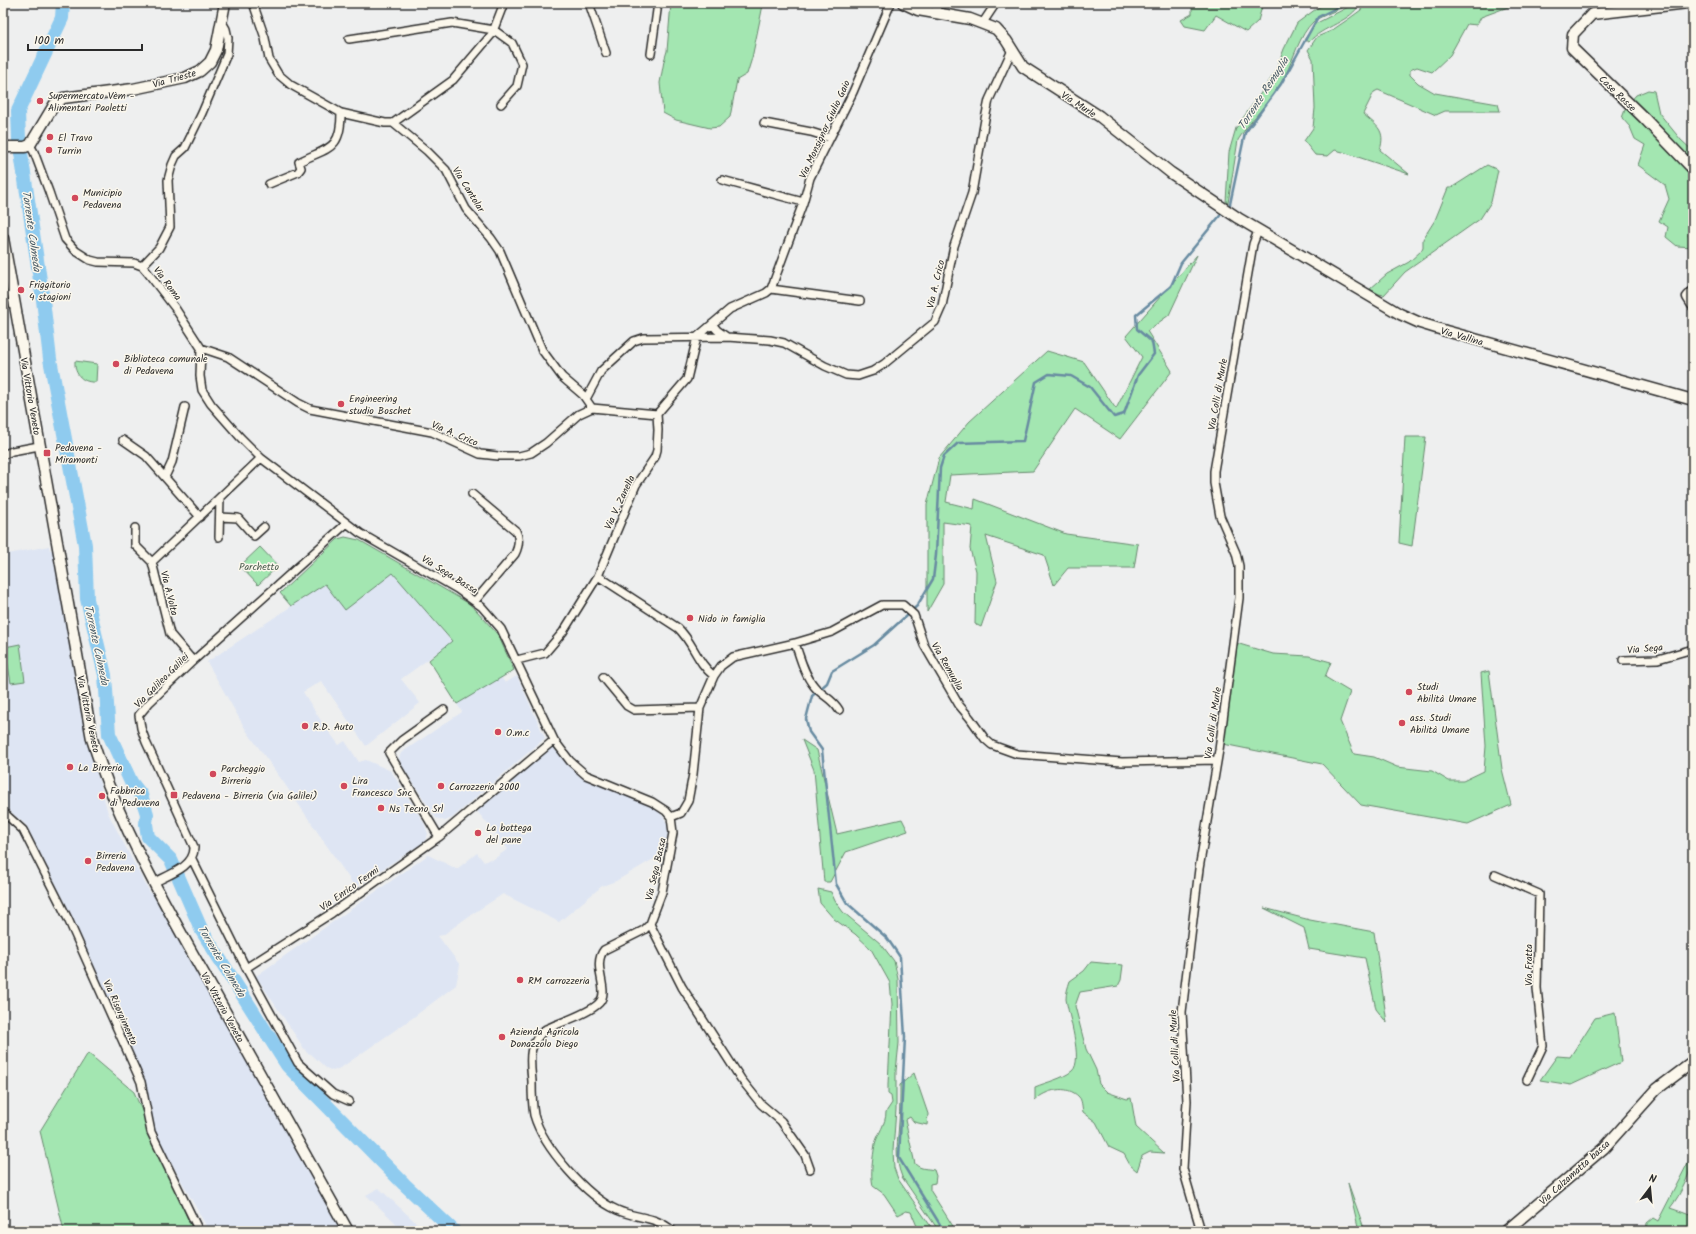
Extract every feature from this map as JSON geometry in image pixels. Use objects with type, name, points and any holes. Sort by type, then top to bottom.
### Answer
[{"type":"main road","name":"Via Trieste","points":[[27,146],[54,105],[63,98],[133,89],[185,78],[200,71],[210,62],[216,50],[225,3]]},
{"type":"main road","name":"Via Murle","points":[[903,3],[918,10],[936,8],[996,29],[1006,40],[1023,67],[1099,116],[1171,173],[1251,226]]},
{"type":"main road","name":"Case Rosse","points":[[1688,3],[1592,14],[1573,34],[1572,48],[1644,118],[1693,169]]},
{"type":"main road","points":[[3,147],[27,146]]},
{"type":"main road","name":"Via Vallina","points":[[1251,226],[1400,314],[1420,323],[1693,400]]},
{"type":"main road","name":"Via Vittorio Veneto","points":[[3,238],[92,739],[99,761],[120,815],[153,883],[348,1231]]},
{"type":"main road","points":[[1693,292],[1688,297],[1693,305]]},
{"type":"main road","name":"Via Calzamatta bassa","points":[[1506,1231],[1604,1148],[1657,1089],[1693,1062]]},
{"type":"street","points":[[253,3],[265,38],[269,59],[278,74],[290,85],[341,113],[385,123],[393,123],[453,80],[492,34],[504,3]]},
{"type":"street","points":[[589,3],[606,53]]},
{"type":"street","points":[[651,54],[658,3]]},
{"type":"street","name":"Via Monsignor Giulio Gaio","points":[[771,289],[803,202],[810,178],[853,92],[891,3]]},
{"type":"street","points":[[982,24],[996,3]]},
{"type":"street","points":[[142,266],[159,248],[170,227],[168,180],[172,164],[176,156],[185,148],[202,113],[227,54],[228,38],[226,28],[222,22]]},
{"type":"street","points":[[349,39],[452,23],[494,30],[512,43],[522,64],[516,86],[501,104]]},
{"type":"street","name":"Via A. Crico","points":[[697,338],[727,337],[770,340],[784,343],[825,366],[846,374],[858,376],[873,371],[884,364],[935,322],[942,306],[954,246],[972,193],[989,100],[1012,50]]},
{"type":"street","points":[[268,184],[298,172],[301,168],[299,162],[329,148],[334,144],[340,134],[341,113]]},
{"type":"street","name":"Via Cantolar","points":[[393,123],[440,164],[450,175],[466,209],[491,238],[503,258],[542,350],[562,377],[586,399],[592,408]]},
{"type":"street","points":[[764,123],[811,132],[830,138]]},
{"type":"street","name":"Via Roma","points":[[27,146],[34,152],[49,192],[62,234],[69,245],[90,260],[98,262],[130,263],[142,266],[175,308],[201,348]]},
{"type":"street","points":[[722,180],[803,202]]},
{"type":"street","name":"Via Colli di Murle","points":[[1201,1231],[1183,1169],[1187,1101],[1182,1012],[1199,869],[1217,760],[1237,618],[1240,572],[1236,554],[1220,516],[1214,483],[1214,471],[1253,244],[1258,231],[1251,226]]},
{"type":"street","points":[[592,408],[657,414],[687,379],[697,338],[736,305],[766,293],[771,289],[860,301]]},
{"type":"street","points":[[712,324],[720,334],[727,337]]},
{"type":"street","points":[[586,399],[601,371],[634,341],[643,338],[697,338]]},
{"type":"street","name":"Via A. Crico","points":[[201,348],[228,357],[298,403],[310,409],[432,432],[480,454],[519,456],[531,453],[546,443],[579,414],[592,408]]},
{"type":"street","name":"Via Sega Bassa","points":[[201,348],[200,379],[205,395],[216,411],[261,458],[360,533],[457,589],[475,601],[490,614],[501,629],[554,740],[565,756],[581,772],[652,802],[666,811],[671,818],[673,833],[668,865],[660,897],[650,924]]},
{"type":"street","points":[[165,477],[172,462],[185,407]]},
{"type":"street","name":"Via V. Zanella","points":[[517,660],[545,653],[563,632],[598,576],[636,485],[655,457],[657,450],[658,430],[657,414]]},
{"type":"street","points":[[123,440],[146,456],[200,517]]},
{"type":"street","points":[[3,455],[39,446]]},
{"type":"street","name":"Via A.Volta","points":[[193,661],[170,634],[152,562],[261,458]]},
{"type":"street","points":[[472,494],[516,532],[519,539],[519,546],[515,554],[475,601]]},
{"type":"street","points":[[219,537],[220,498]]},
{"type":"street","points":[[220,517],[238,518],[254,536],[264,527]]},
{"type":"street","name":"Via Galileo Galilei","points":[[190,862],[194,845],[146,742],[139,719],[142,712],[149,703],[193,661],[347,523]]},
{"type":"street","points":[[135,528],[135,545],[152,562]]},
{"type":"street","points":[[598,576],[678,628],[686,636],[703,666],[714,676]]},
{"type":"street","name":"Via Remuglia","points":[[671,818],[680,813],[688,801],[693,774],[700,708],[714,676],[721,666],[733,657],[794,643],[832,632],[882,606],[898,604],[906,608],[914,615],[927,652],[958,704],[985,739],[992,745],[1017,754],[1122,762],[1217,760]]},
{"type":"street","points":[[794,643],[806,673],[814,686],[834,701],[839,710]]},
{"type":"street","name":"Via Sega","points":[[1622,660],[1658,659],[1693,649]]},
{"type":"street","points":[[603,677],[627,706],[634,710],[700,708]]},
{"type":"street","points":[[439,837],[389,753],[402,740],[444,710]]},
{"type":"street","name":"Via Enrico Fermi","points":[[246,968],[332,913],[439,837],[554,740]]},
{"type":"street","name":"Via Risorgimento","points":[[3,812],[23,830],[68,919],[141,1082],[152,1132],[199,1231]]},
{"type":"street","points":[[153,883],[190,862],[298,1063],[333,1094],[349,1101]]},
{"type":"street","name":"Via Fratta","points":[[1495,875],[1538,894],[1538,988],[1543,1046],[1527,1080]]},
{"type":"street","points":[[673,1231],[661,1222],[614,1208],[597,1197],[580,1182],[559,1159],[542,1132],[534,1114],[530,1059],[536,1039],[546,1029],[599,1004],[603,993],[599,965],[602,953],[608,947],[644,930],[650,924],[682,987],[741,1079],[761,1104],[781,1121],[804,1155],[810,1169]]},
{"type":"shaded area","name":"Birreria Pedavena","points":[[49,546],[50,550],[54,550],[87,737],[108,813],[139,873],[151,894],[155,893],[342,1231],[209,1231],[150,1124],[131,1052],[72,916],[26,825],[3,805],[3,555]]},
{"type":"shaded area","points":[[393,572],[452,642],[401,679],[420,703],[366,746],[321,681],[303,692],[323,724],[339,745],[345,741],[359,762],[366,760],[391,771],[424,823],[428,834],[424,842],[355,887],[246,730],[207,662],[325,584],[345,609]]},
{"type":"shaded area","points":[[517,676],[545,738],[452,818],[445,821],[436,818],[401,764],[399,758],[401,753],[462,712],[457,704],[501,677],[505,683]]},
{"type":"shaded area","points":[[550,748],[555,748],[574,769],[656,808],[664,818],[669,828],[667,851],[616,881],[602,886],[559,922],[503,894],[443,935],[438,936],[460,965],[456,985],[411,1019],[342,1067],[333,1071],[326,1068],[311,1054],[307,1053],[256,976],[428,855],[457,869],[477,853],[484,862],[490,859],[491,861],[508,849],[477,811],[510,780]]},
{"type":"shaded area","points":[[379,1188],[425,1231],[384,1231],[397,1224],[366,1195]]},
{"type":"green space","points":[[671,3],[750,3],[763,5],[752,58],[747,74],[737,80],[730,117],[719,127],[710,128],[676,120],[663,113],[660,83],[667,51]]},
{"type":"green space","points":[[1192,3],[1263,3],[1258,21],[1246,32],[1216,15],[1205,30],[1185,26],[1181,20],[1192,14]]},
{"type":"green space","points":[[1326,3],[1351,3],[1316,20],[1308,27],[1280,85],[1238,140],[1228,203],[1226,202],[1229,152],[1236,128],[1275,73],[1284,49],[1297,23]]},
{"type":"green space","points":[[1356,3],[1360,3],[1351,15],[1321,32],[1309,42],[1304,40],[1315,24]]},
{"type":"green space","points":[[1364,3],[1534,3],[1508,7],[1481,17],[1477,25],[1467,24],[1450,55],[1432,72],[1417,67],[1410,70],[1410,75],[1418,83],[1435,93],[1498,104],[1500,111],[1445,111],[1436,115],[1378,90],[1374,92],[1363,114],[1376,125],[1381,133],[1382,143],[1380,150],[1409,174],[1335,150],[1328,156],[1315,155],[1304,141],[1313,128],[1315,108],[1313,59],[1308,50],[1317,37],[1331,31],[1350,18],[1361,10]]},
{"type":"green space","points":[[1648,90],[1654,91],[1659,113],[1681,140],[1693,151],[1693,167],[1629,103],[1636,95]]},
{"type":"green space","points":[[1626,107],[1693,176],[1693,216],[1688,236],[1693,239],[1693,247],[1677,246],[1666,237],[1668,227],[1659,221],[1669,199],[1665,185],[1638,165],[1645,145],[1635,139],[1630,127],[1622,118]]},
{"type":"green space","points":[[1487,165],[1498,170],[1491,202],[1480,219],[1405,272],[1384,295],[1370,289],[1387,274],[1409,262],[1421,251],[1423,247],[1423,239],[1435,220],[1448,188],[1451,188]]},
{"type":"green space","points":[[1197,255],[1169,315],[1147,331],[1172,371],[1120,439],[1075,409],[1033,471],[950,475],[946,502],[974,509],[975,499],[1066,534],[1138,544],[1134,568],[1068,568],[1054,585],[1044,555],[986,536],[997,581],[981,627],[975,624],[976,571],[970,549],[972,526],[943,522],[943,584],[927,612],[927,505],[939,458],[969,422],[1047,351],[1084,362],[1116,409],[1142,357],[1126,336]]},
{"type":"green space","points":[[75,361],[97,364],[96,382],[87,381],[80,377],[76,370]]},
{"type":"green space","points":[[1405,437],[1426,437],[1412,546],[1399,543]]},
{"type":"green space","points":[[345,537],[359,540],[468,603],[498,635],[514,670],[457,704],[429,660],[452,641],[393,573],[345,610],[325,584],[291,606],[280,593],[338,539]]},
{"type":"green space","name":"Parchetto","points":[[260,547],[278,566],[258,585],[240,566]]},
{"type":"green space","points":[[1236,643],[1273,654],[1309,656],[1331,662],[1325,677],[1350,692],[1340,721],[1354,754],[1374,757],[1397,767],[1432,771],[1449,781],[1463,781],[1484,771],[1486,746],[1481,673],[1489,671],[1502,769],[1511,805],[1468,824],[1361,805],[1322,764],[1223,744]]},
{"type":"green space","points":[[20,644],[25,681],[11,683],[5,647]]},
{"type":"green space","points":[[802,740],[817,750],[837,834],[902,819],[908,831],[846,852],[830,882],[824,882],[814,770]]},
{"type":"green space","points":[[818,889],[831,892],[835,901],[843,912],[881,944],[894,961],[898,979],[899,1043],[896,1071],[896,1109],[893,1151],[894,1168],[898,1179],[934,1231],[919,1231],[911,1212],[906,1211],[898,1215],[884,1194],[873,1186],[872,1170],[875,1144],[885,1121],[886,1112],[892,1103],[891,1096],[888,1094],[892,1004],[890,983],[871,949],[855,934],[834,919],[820,903]]},
{"type":"green space","points":[[1264,908],[1310,920],[1374,932],[1387,1023],[1376,1009],[1365,958],[1309,949],[1304,928]]},
{"type":"green space","points":[[1091,962],[1123,965],[1121,980],[1118,986],[1080,992],[1075,1006],[1086,1049],[1096,1070],[1099,1084],[1107,1092],[1127,1099],[1131,1098],[1136,1127],[1164,1153],[1150,1152],[1142,1156],[1137,1171],[1130,1165],[1124,1154],[1109,1147],[1096,1122],[1083,1112],[1081,1100],[1074,1093],[1063,1090],[1051,1091],[1035,1100],[1035,1087],[1064,1076],[1072,1071],[1075,1066],[1076,1048],[1066,994],[1070,981],[1084,971]]},
{"type":"green space","points":[[1615,1013],[1621,1062],[1571,1085],[1540,1080],[1557,1056],[1570,1057],[1595,1018]]},
{"type":"green space","points":[[88,1053],[134,1092],[193,1231],[64,1231],[40,1131]]},
{"type":"green space","points":[[914,1073],[928,1114],[927,1125],[914,1122],[910,1117],[905,1120],[915,1164],[922,1168],[934,1170],[936,1176],[935,1183],[930,1184],[930,1190],[956,1231],[939,1231],[902,1177],[898,1163],[897,1150],[900,1112],[900,1085]]},
{"type":"green space","points":[[1693,1153],[1688,1175],[1678,1197],[1670,1208],[1693,1216],[1693,1231],[1646,1231],[1647,1223],[1653,1218],[1658,1221]]},
{"type":"green space","points":[[1348,1183],[1365,1231],[1359,1231]]},
{"type":"waterway","name":"Torrente Colmeda","points":[[63,3],[62,18],[18,111],[19,140],[43,300],[50,359],[85,545],[87,599],[105,675],[109,734],[131,782],[141,795],[147,814],[146,824],[148,837],[171,860],[202,931],[287,1065],[404,1184],[454,1231]]},
{"type":"waterway","name":"Torrente Remuglia","points":[[1227,207],[1230,204],[1245,133],[1281,84],[1318,17],[1346,3]]},
{"type":"waterway","points":[[944,1231],[899,1158],[905,1037],[900,957],[887,938],[847,903],[836,884],[822,750],[809,732],[806,719],[812,696],[827,683],[832,671],[874,645],[917,606],[933,579],[936,555],[940,468],[944,456],[958,443],[1023,441],[1036,382],[1049,374],[1071,376],[1090,387],[1114,417],[1124,414],[1138,375],[1154,354],[1152,342],[1137,329],[1136,315],[1171,286],[1181,263],[1223,212]]},
{"type":"place","name":"Supermercato Vèm - Alimentari Paoletti","points":[[40,101]]},
{"type":"place","name":"El Travo","points":[[50,137]]},
{"type":"place","name":"Turrin","points":[[49,150]]},
{"type":"place","name":"Municipio Pedavena","points":[[75,198]]},
{"type":"place","name":"Friggitorio 4 stagioni","points":[[21,290]]},
{"type":"place","name":"Biblioteca comunale di Pedavena","points":[[116,364]]},
{"type":"place","name":"Engineering studio Boschet","points":[[341,404]]},
{"type":"place","name":"Pedavena - Miramonti","points":[[47,453]]},
{"type":"place","name":"Nido in famiglia","points":[[690,618]]},
{"type":"place","name":"Studi Abilità Umane","points":[[1409,692]]},
{"type":"place","name":"ass. Studi Abilità Umane","points":[[1402,723]]},
{"type":"place","name":"R.D. Auto","points":[[305,726]]},
{"type":"place","name":"O.m.c","points":[[498,732]]},
{"type":"place","name":"La Birreria","points":[[70,767]]},
{"type":"place","name":"Parcheggio Birreria","points":[[213,774]]},
{"type":"place","name":"Lira Francesco Snc","points":[[344,786]]},
{"type":"place","name":"Carrozzeria 2000","points":[[441,786]]},
{"type":"place","name":"Pedavena - Birreria (via Galilei)","points":[[174,795]]},
{"type":"place","name":"Fabbrica di Pedavena","points":[[102,796]]},
{"type":"place","name":"Ns Tecno Srl","points":[[381,808]]},
{"type":"place","name":"La bottega del pane","points":[[478,833]]},
{"type":"place","name":"Birreria Pedavena","points":[[88,861]]},
{"type":"place","name":"RM carrozzeria","points":[[520,980]]},
{"type":"place","name":"Azienda Agricola Donazzolo Diego","points":[[502,1037]]}]
